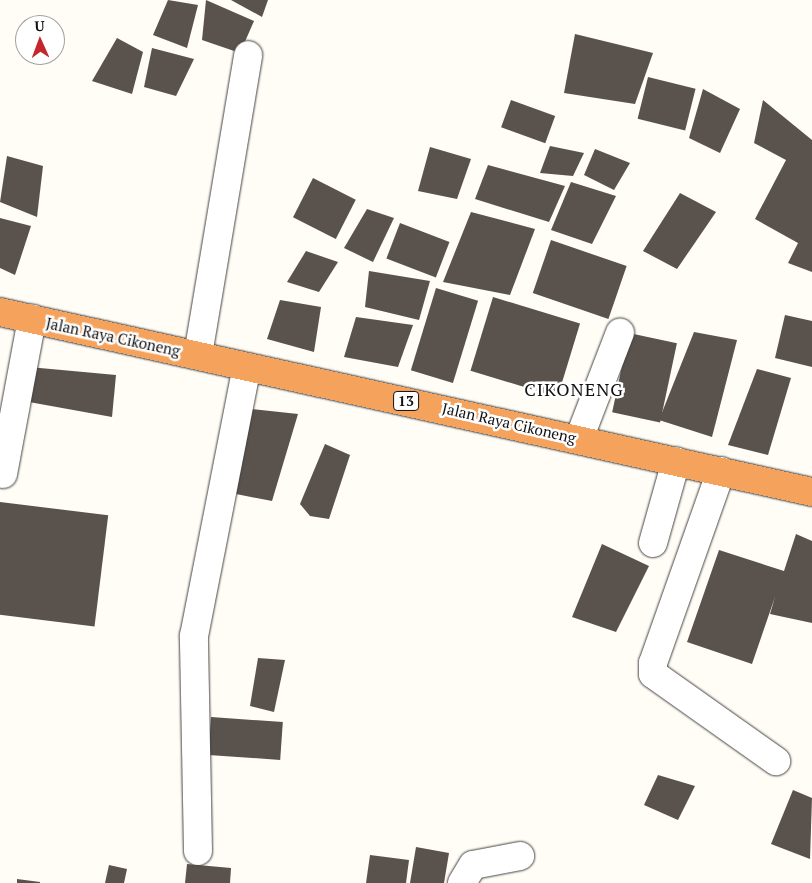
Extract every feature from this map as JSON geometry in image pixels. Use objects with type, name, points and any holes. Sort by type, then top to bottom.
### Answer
[{"type":"highway","name":"Jalan Raya Cikoneng","points":[[0,312],[812,492]]},
{"type":"street","points":[[198,356],[248,55]]},
{"type":"street","points":[[3,474],[32,319]]},
{"type":"street","points":[[579,439],[620,332]]},
{"type":"street","points":[[198,851],[194,636],[247,367]]},
{"type":"street","points":[[653,544],[676,461]]},
{"type":"street","points":[[721,471],[653,663],[653,674],[776,761]]},
{"type":"street","points":[[462,883],[472,865],[520,856]]},
{"type":"building","points":[[168,0],[198,5],[187,48],[153,35]]},
{"type":"building","points":[[206,0],[254,21],[240,53],[202,40]]},
{"type":"building","points":[[231,0],[268,0],[262,17]]},
{"type":"building","points":[[575,34],[653,53],[635,104],[564,93]]},
{"type":"building","points":[[117,38],[143,52],[132,94],[92,81]]},
{"type":"building","points":[[152,48],[194,59],[176,96],[144,87]]},
{"type":"building","points":[[648,77],[696,89],[685,131],[638,119]]},
{"type":"building","points":[[703,89],[740,109],[720,153],[689,138]]},
{"type":"building","points":[[511,100],[555,116],[545,143],[501,127]]},
{"type":"building","points":[[763,100],[812,140],[812,272],[788,263],[798,243],[755,219],[786,160],[754,143]]},
{"type":"building","points":[[550,146],[584,153],[573,176],[540,173]]},
{"type":"building","points":[[430,147],[471,159],[457,199],[418,191]]},
{"type":"building","points":[[595,149],[630,163],[614,190],[584,175]]},
{"type":"building","points":[[7,156],[43,166],[37,217],[0,202]]},
{"type":"building","points":[[488,165],[565,186],[549,222],[475,199]]},
{"type":"building","points":[[313,178],[356,200],[336,239],[293,217]]},
{"type":"building","points":[[571,182],[616,196],[592,244],[551,230]]},
{"type":"building","points":[[680,193],[716,212],[677,269],[643,251]]},
{"type":"building","points":[[367,209],[394,218],[373,262],[344,248]]},
{"type":"building","points":[[471,212],[535,229],[510,295],[443,282]]},
{"type":"building","points":[[0,218],[31,226],[15,275],[0,268]]},
{"type":"building","points":[[400,223],[449,242],[436,277],[386,258]]},
{"type":"building","points":[[551,240],[627,266],[608,319],[533,293]]},
{"type":"building","points":[[306,251],[338,262],[319,292],[287,282]]},
{"type":"building","points":[[369,271],[430,281],[419,320],[365,307]]},
{"type":"building","points":[[436,288],[478,301],[453,383],[411,370]]},
{"type":"building","points":[[493,297],[580,324],[558,397],[470,371]]},
{"type":"building","points":[[280,300],[321,307],[314,352],[267,339]]},
{"type":"building","points":[[785,315],[812,321],[812,367],[775,358]]},
{"type":"building","points":[[356,317],[413,325],[398,367],[344,357]]},
{"type":"building","points":[[694,332],[737,340],[712,437],[659,420]]},
{"type":"building","points":[[629,333],[677,343],[660,422],[612,412]]},
{"type":"building","points":[[29,367],[116,375],[112,417],[29,402]]},
{"type":"building","points":[[757,369],[791,378],[768,455],[728,445]]},
{"type":"building","points":[[251,409],[298,414],[272,501],[236,494]]},
{"type":"building","points":[[325,444],[350,455],[329,519],[310,516],[300,504]]},
{"type":"building","points":[[0,502],[108,515],[95,626],[0,615]]},
{"type":"building","points":[[796,534],[812,541],[812,623],[770,614],[775,597],[752,664],[687,642],[719,550],[784,571]]},
{"type":"building","points":[[602,544],[649,566],[616,632],[572,617]]},
{"type":"building","points":[[258,658],[285,660],[274,712],[250,706]]},
{"type":"building","points":[[211,717],[283,722],[280,760],[208,755]]},
{"type":"building","points":[[658,775],[695,786],[678,820],[644,805]]},
{"type":"building","points":[[793,790],[812,798],[810,859],[771,844]]},
{"type":"building","points":[[416,847],[449,853],[444,883],[410,883]]},
{"type":"building","points":[[370,855],[409,860],[406,883],[366,883]]},
{"type":"building","points":[[187,864],[231,868],[230,883],[185,883]]},
{"type":"building","points":[[109,865],[127,869],[124,883],[105,883]]},
{"type":"building","points":[[17,879],[40,882],[40,883],[17,883]]},
{"type":"district","name":"CIKONENG","points":[[574,389]]}]
